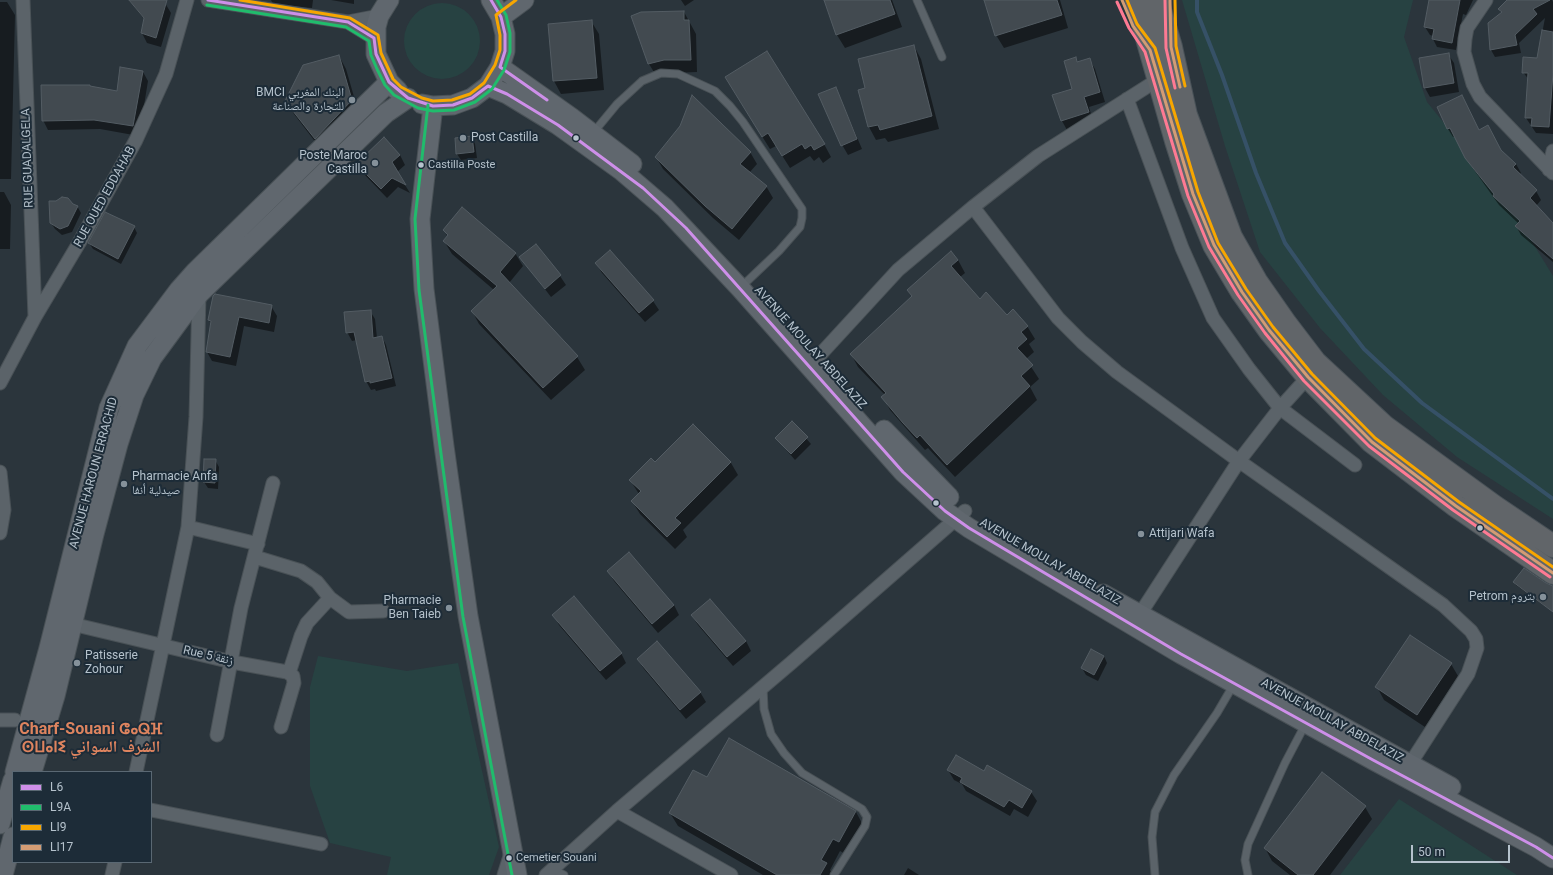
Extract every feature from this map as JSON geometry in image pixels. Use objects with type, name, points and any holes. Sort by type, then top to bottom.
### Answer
[{"type":"highway","points":[[1122,0],[1133,26],[1160,48]]},
{"type":"highway","points":[[1136,0],[1160,48],[1231,237],[1256,281],[1305,349],[1320,366],[1385,427],[1495,507],[1553,546]]},
{"type":"highway","points":[[1157,0],[1160,48],[1159,79],[1176,141],[1193,194],[1214,244],[1242,292],[1269,330],[1308,377],[1372,442],[1456,506],[1553,573]]},
{"type":"highway","points":[[1160,48],[1170,0]]},
{"type":"main road","points":[[389,0],[379,16],[374,38],[376,54],[389,82],[408,98],[433,106],[453,105],[472,98],[488,86],[500,67],[505,51],[505,34],[501,17],[491,0]]},
{"type":"main road","points":[[501,17],[524,0]]},
{"type":"main road","name":"AVENUE MOULAY ABDELAZIZ","points":[[500,67],[593,133],[633,164],[684,211],[744,284],[799,344],[903,472],[924,492],[961,515]]},
{"type":"main road","name":"AVENUE HAROUN ERRACHID","points":[[15,771],[49,648],[109,408],[137,346],[179,290],[195,272],[389,82]]},
{"type":"main road","name":"AVENUE MOULAY ABDELAZIZ","points":[[488,86],[507,94],[558,125],[638,184],[744,284]]},
{"type":"main road","name":"AVENUE HAROUN ERRACHID","points":[[32,771],[55,696],[118,444],[134,395],[152,358],[199,294],[381,118],[408,98]]},
{"type":"main road","points":[[433,106],[420,220],[424,289],[468,616],[516,875]]},
{"type":"main road","name":"AVENUE MOULAY ABDELAZIZ","points":[[799,344],[818,357],[961,515],[991,542],[1032,560],[1137,621],[1410,764],[1509,818],[1553,844]]},
{"type":"main road","name":"AVENUE MOULAY ABDELAZIZ","points":[[1137,621],[1234,684],[1536,847],[1553,858]]},
{"type":"main road","points":[[0,824],[12,783]]},
{"type":"main road","points":[[3,875],[12,841]]},
{"type":"street","name":"RUE GUADALGELA","points":[[23,0],[35,317]]},
{"type":"street","name":"RUE OUED EDDAHAB","points":[[0,383],[35,317],[136,140],[166,74],[187,0]]},
{"type":"street","points":[[208,0],[348,22],[379,16]]},
{"type":"street","points":[[1486,0],[1467,28],[1464,39],[1464,52],[1473,84],[1480,97],[1551,171]]},
{"type":"street","points":[[348,22],[374,38]]},
{"type":"street","points":[[818,357],[898,270],[973,207],[1038,156],[1159,79]]},
{"type":"street","points":[[1127,99],[1187,261],[1213,318],[1249,369],[1280,408],[1356,465]]},
{"type":"street","points":[[1551,171],[1553,151]]},
{"type":"street","points":[[973,207],[1058,318],[1082,342],[1117,372],[1239,461],[1443,605],[1462,621],[1476,639],[1477,648],[1468,674],[1410,764]]},
{"type":"street","points":[[136,771],[188,527],[196,417],[199,294],[195,272]]},
{"type":"street","points":[[1137,621],[1239,461],[1280,408],[1308,377]]},
{"type":"street","points":[[0,472],[4,510],[0,533]]},
{"type":"street","points":[[217,735],[241,608],[273,483]]},
{"type":"street","points":[[549,872],[617,811],[961,515]]},
{"type":"street","points":[[188,527],[258,544]]},
{"type":"street","points":[[255,557],[301,571],[317,582],[330,598],[348,612],[357,613],[383,611]]},
{"type":"street","points":[[281,727],[294,683],[293,676],[290,673],[301,636],[307,623],[330,598]]},
{"type":"street","name":"Rue 5 زنقة","points":[[72,624],[232,662],[290,673]]},
{"type":"street","points":[[0,720],[15,720]]},
{"type":"street","points":[[152,810],[321,844]]},
{"type":"street","points":[[617,811],[731,875]]},
{"type":"street","points":[[504,875],[511,853]]},
{"type":"street","points":[[112,875],[115,863]]},
{"type":"lane","points":[[917,0],[942,57]]},
{"type":"lane","points":[[593,133],[617,104],[642,81],[651,76],[672,72],[715,91],[743,122],[802,209],[800,227],[779,251],[744,284]]},
{"type":"lane","points":[[1155,875],[1152,837],[1155,812],[1174,776],[1217,713],[1234,684]]},
{"type":"lane","points":[[763,686],[764,709],[770,734],[784,752],[802,772],[862,809],[867,817],[865,826],[834,875]]},
{"type":"lane","points":[[1248,875],[1245,860],[1248,844],[1285,763],[1306,723]]},
{"type":"lane","points":[[549,872],[564,875]]},
{"type":"green space","points":[[1182,0],[1413,0],[1404,37],[1427,102],[1507,201],[1553,276],[1553,519],[1457,457],[1383,395],[1320,328],[1260,252],[1225,146]]},
{"type":"green space","points":[[442,3],[457,6],[469,14],[477,26],[480,41],[477,56],[469,68],[457,76],[442,79],[427,76],[415,68],[407,56],[404,41],[407,26],[415,14],[427,6]]},
{"type":"green space","name":"Cemetier Souani","points":[[318,656],[407,671],[458,663],[499,847],[489,875],[387,875],[391,857],[330,843],[310,786],[310,687]]},
{"type":"green space","points":[[1399,799],[1517,875],[1340,875]]},
{"type":"building","points":[[129,0],[167,0],[156,38],[141,33],[144,18]]},
{"type":"building","points":[[824,0],[890,0],[895,14],[836,35]]},
{"type":"building","points":[[984,0],[1057,0],[1062,15],[995,36]]},
{"type":"building","points":[[1429,0],[1460,0],[1452,43],[1432,39],[1434,29],[1424,27]]},
{"type":"building","points":[[1507,0],[1550,0],[1533,9],[1537,14],[1515,35],[1517,45],[1490,50],[1488,23],[1502,12],[1498,9]]},
{"type":"building","points":[[684,11],[684,20],[689,20],[691,60],[664,60],[648,64],[631,16],[641,12]]},
{"type":"building","points":[[592,20],[597,78],[553,81],[548,24]]},
{"type":"building","points":[[1542,30],[1553,32],[1553,73],[1549,127],[1531,126],[1532,118],[1525,118],[1528,73],[1522,73],[1523,57],[1537,58]]},
{"type":"building","points":[[914,45],[932,116],[880,130],[878,125],[868,127],[858,90],[865,88],[858,59]]},
{"type":"building","points":[[767,51],[825,144],[814,150],[811,145],[805,149],[802,144],[782,156],[768,133],[762,137],[725,77]]},
{"type":"building","points":[[1449,53],[1454,83],[1424,88],[1419,58]]},
{"type":"building","points":[[339,55],[352,100],[315,139],[285,101],[303,65]]},
{"type":"building","points":[[1076,57],[1077,62],[1090,58],[1100,92],[1084,97],[1089,112],[1061,121],[1052,95],[1072,89],[1064,61]]},
{"type":"building","points":[[120,67],[143,71],[133,126],[94,120],[42,121],[41,85],[90,85],[117,91]]},
{"type":"building","points":[[836,87],[857,139],[841,146],[818,94]]},
{"type":"building","points":[[692,95],[751,152],[740,164],[767,186],[732,229],[705,206],[655,157],[680,126]]},
{"type":"building","points":[[1462,95],[1479,130],[1488,125],[1501,150],[1516,164],[1513,167],[1537,190],[1530,198],[1553,223],[1553,259],[1515,226],[1520,221],[1493,196],[1494,194],[1465,158],[1450,128],[1447,129],[1437,107]]},
{"type":"building","points":[[472,136],[474,152],[456,154],[455,138]]},
{"type":"building","name":"Poste Maroc Castilla","points":[[384,137],[400,155],[392,162],[406,185],[392,178],[381,189],[356,164]]},
{"type":"building","points":[[62,197],[68,198],[73,204],[78,206],[68,226],[60,229],[50,223],[49,201],[56,201]]},
{"type":"building","points":[[462,207],[516,253],[500,272],[578,356],[543,388],[471,311],[497,286],[443,241],[448,235],[443,230]]},
{"type":"building","points":[[105,212],[135,226],[118,259],[88,243]]},
{"type":"building","points":[[536,244],[561,275],[545,289],[519,257]]},
{"type":"building","points":[[610,250],[654,300],[639,313],[595,263]]},
{"type":"building","points":[[951,251],[958,260],[951,266],[980,299],[986,292],[1007,315],[1013,309],[1028,326],[1021,332],[1027,339],[1017,348],[1033,365],[1021,376],[1030,386],[947,465],[920,435],[917,438],[903,423],[881,397],[886,393],[850,354],[912,296],[907,290]]},
{"type":"building","points":[[215,294],[272,305],[269,323],[239,317],[230,357],[206,352],[211,321],[208,320],[213,296]]},
{"type":"building","points":[[371,310],[373,338],[382,336],[392,378],[370,383],[370,381],[365,382],[354,332],[346,333],[344,312]]},
{"type":"building","points":[[792,421],[808,437],[791,454],[775,438]]},
{"type":"building","points":[[693,424],[731,462],[675,518],[681,523],[667,537],[631,501],[641,491],[629,480],[651,458],[655,462]]},
{"type":"building","points":[[204,459],[216,459],[215,483],[203,482]]},
{"type":"building","points":[[629,552],[674,605],[652,624],[607,571]]},
{"type":"building","name":"Petrom بتروم","points":[[1524,568],[1553,586],[1553,612],[1513,582]]},
{"type":"building","points":[[574,596],[622,653],[600,671],[552,615]]},
{"type":"building","points":[[710,599],[746,641],[727,657],[691,615]]},
{"type":"building","points":[[1410,635],[1452,663],[1417,715],[1375,687]]},
{"type":"building","points":[[657,641],[701,692],[680,710],[637,659]]},
{"type":"building","points":[[1091,649],[1104,656],[1094,675],[1081,668]]},
{"type":"building","points":[[729,738],[856,811],[839,842],[833,839],[821,860],[827,863],[820,875],[777,875],[669,813],[693,770],[707,777]]},
{"type":"building","points":[[956,755],[984,771],[987,765],[1032,791],[1022,808],[1009,800],[1004,807],[960,782],[962,778],[947,770]]},
{"type":"building","points":[[1322,772],[1366,806],[1313,875],[1298,875],[1264,848]]},
{"type":"waterway","points":[[1197,0],[1197,12],[1222,75],[1256,173],[1285,243],[1319,291],[1364,349],[1422,403],[1553,499]]},
{"type":"transit line","name":"L6","points":[[208,0],[348,22],[374,38],[376,54],[389,82],[408,98],[433,106],[453,105],[472,98],[488,86],[507,94],[558,125],[643,188],[686,228],[903,472],[945,511],[969,528],[1181,654],[1373,760],[1536,847],[1553,858]]},
{"type":"transit line","name":"LI9","points":[[240,0],[350,18],[378,35],[381,53],[393,79],[401,87],[422,98],[433,101],[452,100],[470,94],[484,83],[495,65],[500,50],[500,35],[496,15],[516,0]]},
{"type":"transit line","name":"L6","points":[[491,0],[501,17],[505,34],[505,51],[500,67],[547,100]]},
{"type":"transit line","name":"L9A","points":[[207,5],[346,27],[369,41],[371,55],[377,69],[385,85],[394,95],[418,108],[433,111],[454,110],[475,102],[492,89],[504,70],[510,52],[510,33],[506,15],[497,0]]},
{"type":"transit line","name":"LI17","points":[[1122,0],[1133,26],[1150,50],[1193,194],[1214,245],[1242,292],[1269,330],[1308,377],[1372,442],[1456,506],[1553,573]]},
{"type":"transit line","name":"LI9","points":[[1127,0],[1137,24],[1155,48],[1198,192],[1218,243],[1246,289],[1273,327],[1312,374],[1375,438],[1459,502],[1553,567]]},
{"type":"transit line","points":[[1165,0],[1166,48],[1175,88]]},
{"type":"transit line","name":"LI17","points":[[1170,0],[1171,47],[1180,87]]},
{"type":"transit line","name":"LI9","points":[[1175,0],[1176,46],[1185,86]]},
{"type":"transit line","points":[[1117,2],[1129,28],[1145,52],[1188,196],[1209,247],[1238,295],[1265,333],[1304,381],[1369,446],[1453,510],[1550,577]]},
{"type":"transit line","name":"L9A","points":[[428,105],[415,219],[419,290],[463,617],[512,875]]},
{"type":"place","name":"BMCI البنك المغربي للتجارة والصناعة","points":[[352,100]]},
{"type":"place","name":"Post Castilla","points":[[463,138]]},
{"type":"place","name":"Poste Maroc Castilla","points":[[375,163]]},
{"type":"place","name":"Castilla Poste","points":[[421,165]]},
{"type":"place","name":"Pharmacie Anfa صيدلية أنفا","points":[[124,484]]},
{"type":"place","name":"Attijari Wafa","points":[[1141,534]]},
{"type":"place","name":"Petrom بتروم","points":[[1543,597]]},
{"type":"place","name":"Pharmacie Ben Taieb","points":[[449,608]]},
{"type":"place","name":"Patisserie Zohour","points":[[77,663]]},
{"type":"place","name":"Cemetier Souani","points":[[509,858]]},
{"type":"district","name":"Charf-Souani ⵛⴰⵕⴼ ⵙⵡⴰⵏⵉ الشرف السواني","points":[[91,739]]}]
